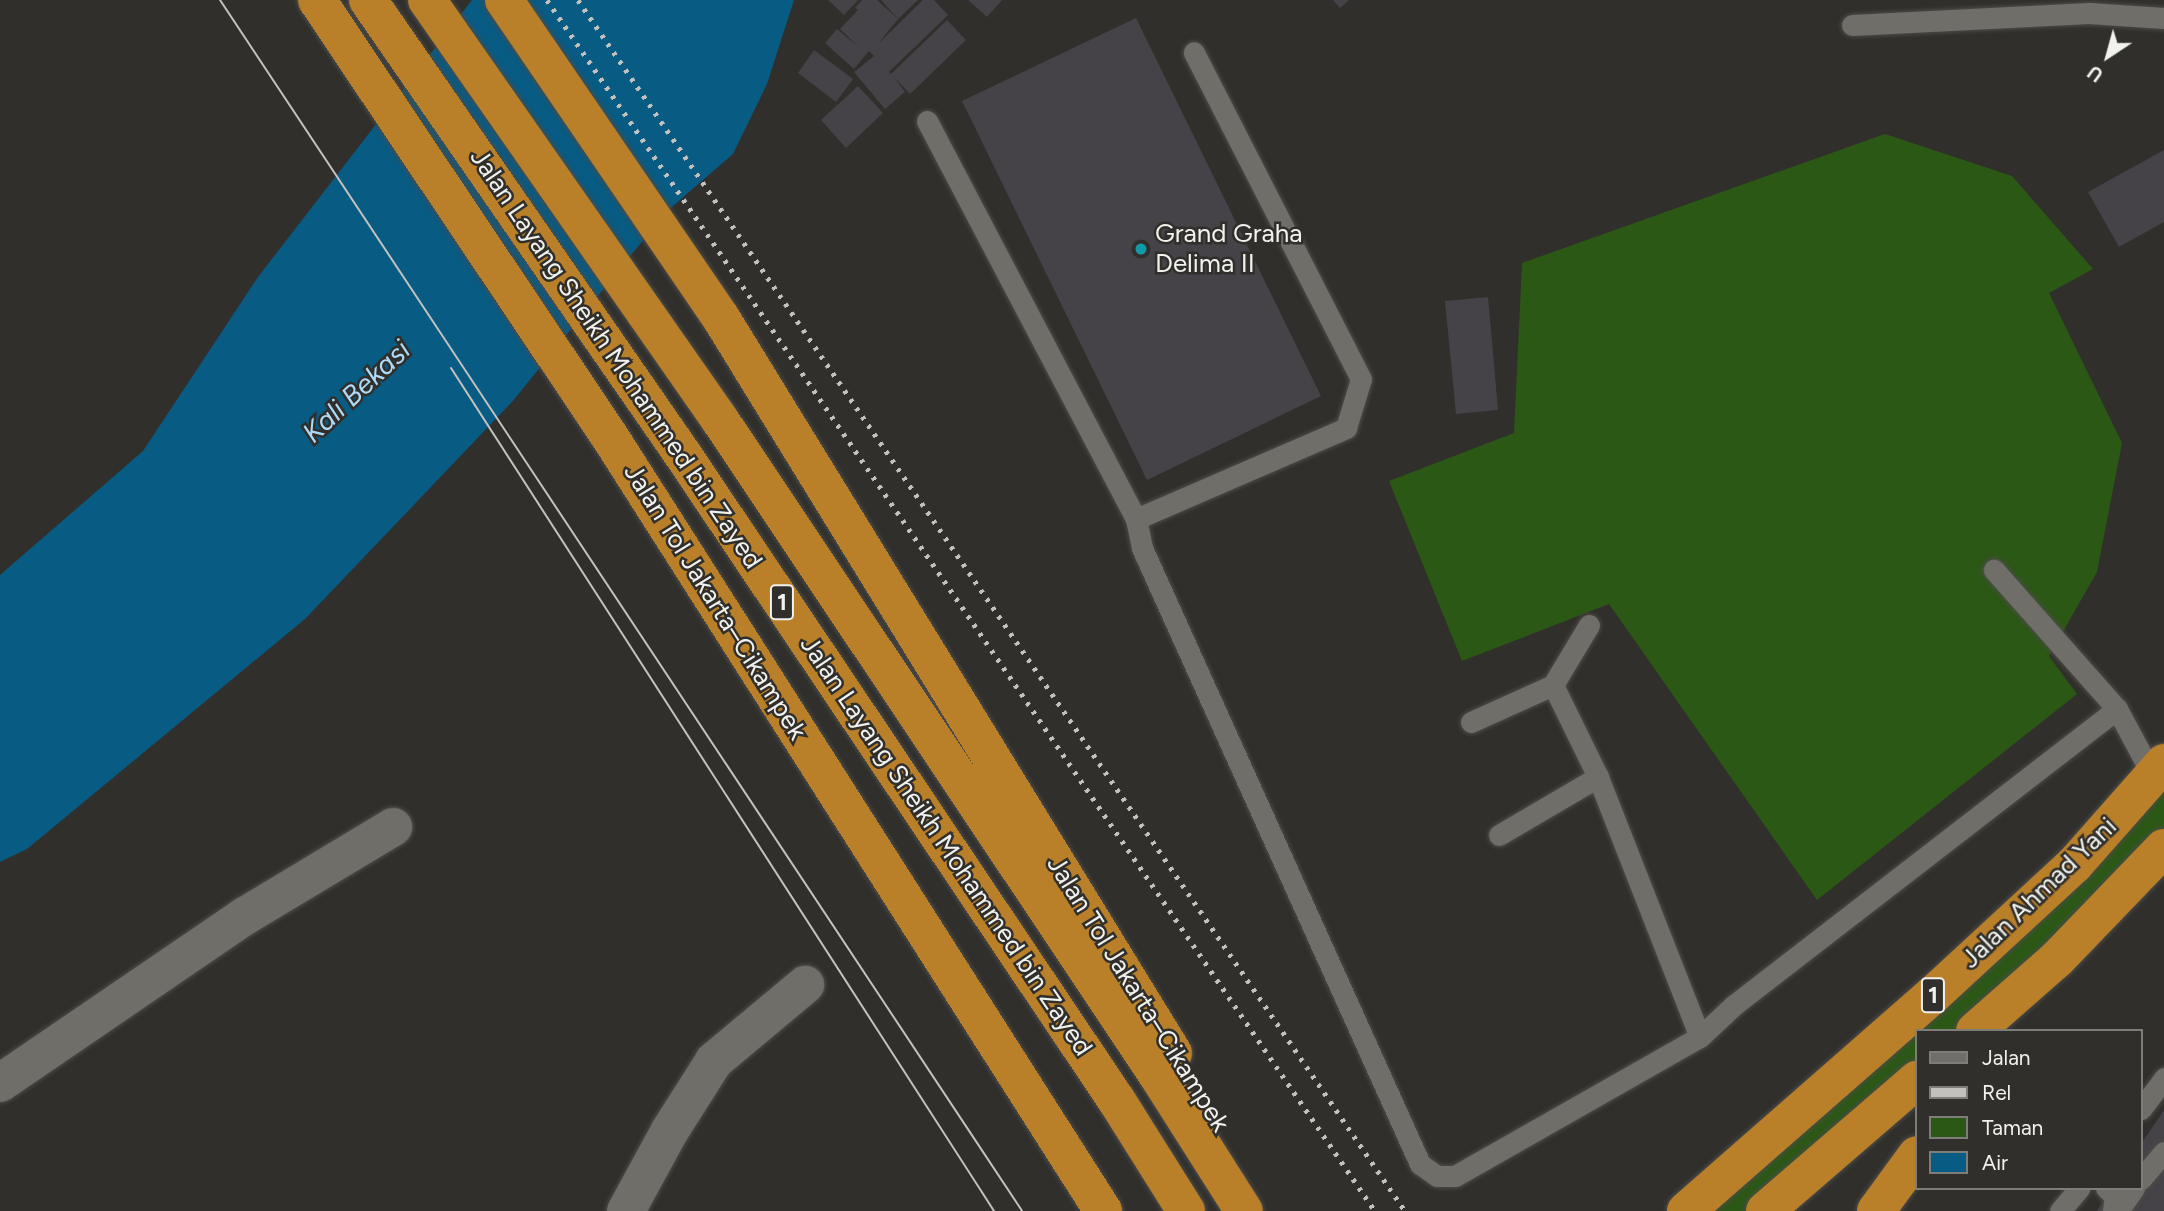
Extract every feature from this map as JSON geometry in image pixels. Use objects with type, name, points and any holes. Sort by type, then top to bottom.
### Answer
[{"type":"highway","name":"Jalan Tol Jakarta–Cikampek","points":[[317,0],[610,437],[1103,1211]]},
{"type":"highway","name":"Jalan Layang Sheikh Mohammed bin Zayed","points":[[368,0],[689,464],[1117,1101],[1186,1211]]},
{"type":"highway","name":"Jalan Layang Sheikh Mohammed bin Zayed","points":[[427,0],[720,420],[1157,1074],[1244,1211]]},
{"type":"highway","name":"Jalan Tol Jakarta–Cikampek","points":[[504,0],[720,318],[1273,1211]]},
{"type":"highway","name":"Jalan Ahmad Yani","points":[[1686,1211],[1934,994],[2074,864],[2160,769]]},
{"type":"highway","name":"Jalan Ahmad Yani","points":[[1977,1029],[2057,959],[2164,848]]},
{"type":"highway","points":[[2005,1029],[2057,959]]},
{"type":"highway","points":[[1765,1211],[1916,1081]]},
{"type":"highway","points":[[1876,1211],[1916,1157]]},
{"type":"street","points":[[0,1083],[246,916],[393,827]]},
{"type":"street","points":[[626,1211],[669,1132],[714,1061],[805,985]]},
{"type":"lane","points":[[1852,25],[2089,13],[2164,18]]},
{"type":"lane","points":[[1136,519],[1346,428],[1361,379],[1194,52]]},
{"type":"lane","points":[[927,121],[1136,519],[1142,548],[1420,1164],[1437,1177],[1455,1176],[1700,1037],[1734,1005],[2117,709]]},
{"type":"lane","points":[[1994,570],[2117,709],[2160,769]]},
{"type":"lane","points":[[1471,722],[1552,685],[1589,625]]},
{"type":"lane","points":[[1552,685],[1598,777],[1700,1037]]},
{"type":"lane","points":[[1499,835],[1598,777]]},
{"type":"lane","points":[[2143,1106],[2164,1078]]},
{"type":"lane","points":[[2143,1177],[2164,1152]]},
{"type":"lane","points":[[2060,1211],[2078,1190]]},
{"type":"lane","points":[[2108,1190],[2115,1196],[2115,1211]]},
{"type":"lane","points":[[2115,1211],[2132,1190]]},
{"type":"green space","points":[[1885,134],[2012,176],[2093,269],[2049,293],[2122,443],[2097,572],[2049,656],[2077,694],[1817,900],[1609,604],[1462,661],[1389,481],[1514,433],[1522,263]]},
{"type":"green space","points":[[2153,776],[2164,795],[2164,848],[1977,1029],[1916,1029],[1916,1081],[1765,1211],[1686,1211]]},
{"type":"water","name":"Kali Bekasi","points":[[472,0],[794,0],[767,84],[733,154],[666,212],[512,402],[305,619],[27,849],[0,862],[0,575],[143,451],[258,277]]},
{"type":"building","points":[[828,0],[858,0],[844,15]]},
{"type":"building","points":[[862,0],[877,0],[898,19],[878,44],[923,0],[934,0],[948,15],[889,72],[891,74],[947,20],[966,40],[910,94],[894,77],[905,92],[885,109],[854,72],[874,56],[869,51],[854,69],[825,43],[837,29],[860,48],[840,29],[858,10],[855,8]]},
{"type":"building","points":[[881,0],[918,0],[898,19]]},
{"type":"building","points":[[968,0],[1002,0],[987,17]]},
{"type":"building","points":[[1333,0],[1349,0],[1340,8]]},
{"type":"building","name":"Grand Graha Delima II","points":[[1136,18],[1321,396],[1147,480],[962,101]]},
{"type":"building","points":[[814,50],[853,79],[836,102],[798,73]]},
{"type":"building","points":[[858,86],[883,113],[846,148],[821,120]]},
{"type":"building","points":[[2164,150],[2164,222],[2119,247],[2088,192]]},
{"type":"building","points":[[1488,297],[1498,410],[1456,414],[1445,301]]},
{"type":"building","points":[[2164,1110],[2164,1211],[2097,1211],[2111,1190],[2143,1190],[2143,1141]]},
{"type":"tram line","points":[[220,0],[1022,1211]]},
{"type":"tram line","points":[[451,368],[994,1211]]},
{"type":"railway","points":[[547,0],[1375,1211]]},
{"type":"railway","points":[[578,0],[1405,1211]]},
{"type":"place","name":"Grand Graha Delima II","points":[[1141,249]]}]
